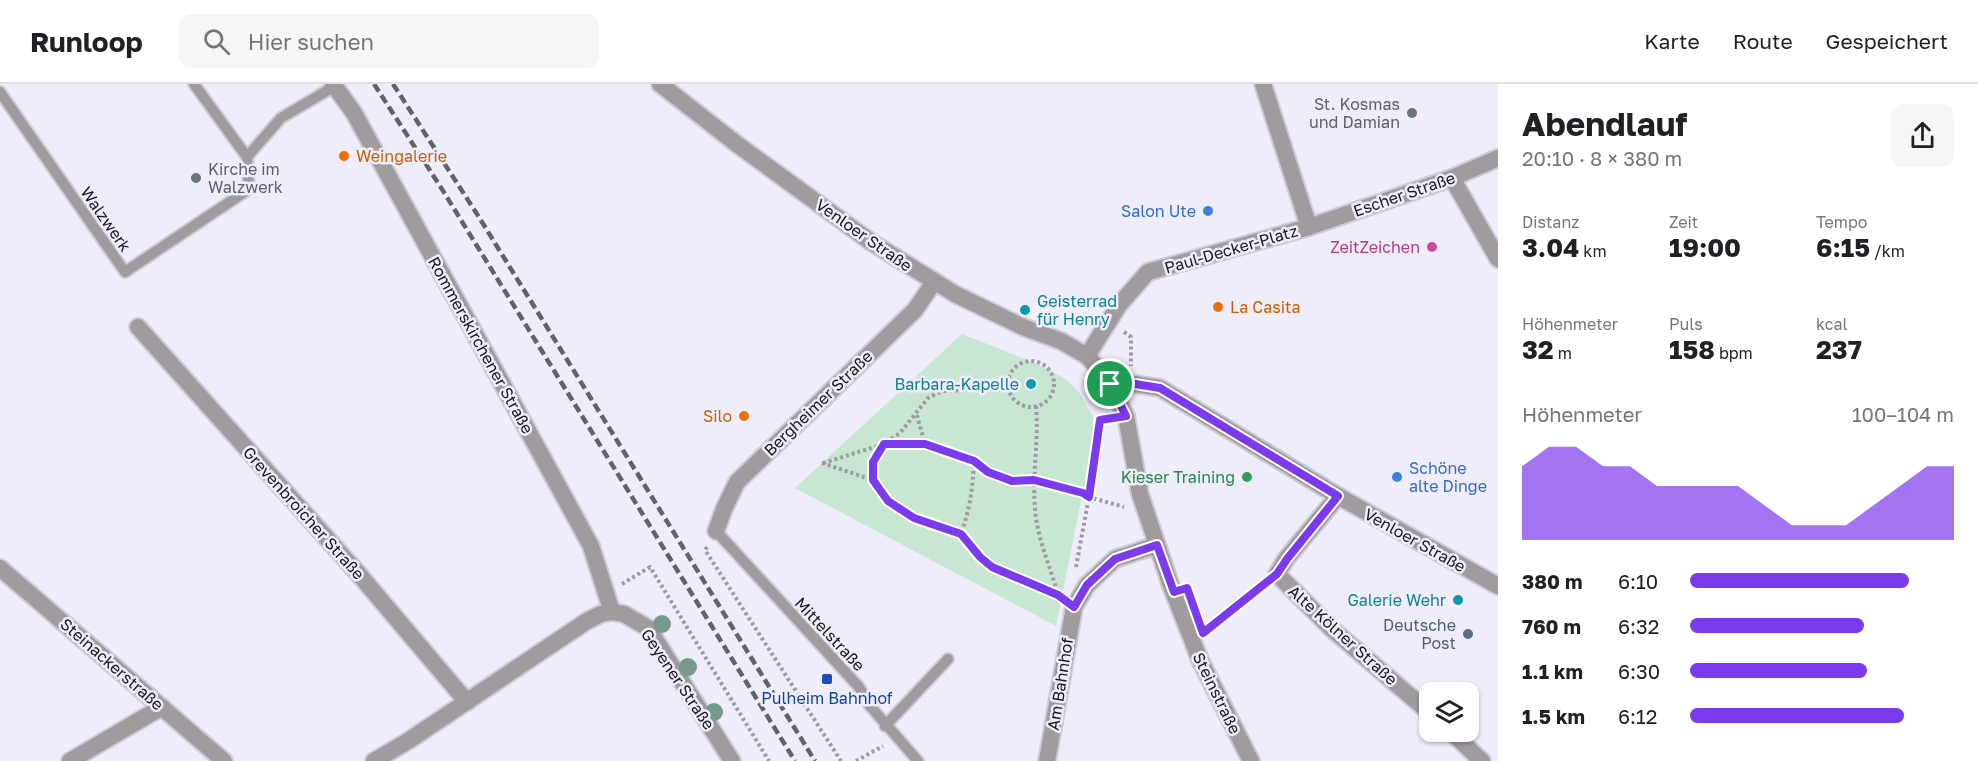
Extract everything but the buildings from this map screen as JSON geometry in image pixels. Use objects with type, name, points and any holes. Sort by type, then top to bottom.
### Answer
[{"type":"street","name":"Venloer Straße","points":[[660,84],[845,224],[934,282],[1023,327],[1061,340],[1087,356]]},
{"type":"street","points":[[1263,84],[1310,227]]},
{"type":"street","name":"Rommerskirchener Straße","points":[[334,85],[354,113],[591,546],[612,612]]},
{"type":"street","name":"Escher Straße","points":[[1310,227],[1452,177],[1498,158]]},
{"type":"street","points":[[1452,177],[1498,260]]},
{"type":"street","name":"Paul-Decker-Platz","points":[[1087,356],[1119,305],[1148,272],[1310,227]]},
{"type":"street","name":"Bergheimer Straße","points":[[716,531],[737,482],[915,310],[934,282]]},
{"type":"street","name":"Grevenbroicher Straße","points":[[138,327],[357,572],[467,702]]},
{"type":"street","name":"Steinstraße","points":[[1087,356],[1110,384],[1126,416],[1143,505],[1157,545],[1200,660],[1251,761]]},
{"type":"street","name":"Venloer Straße","points":[[1110,384],[1135,384],[1160,388],[1338,496],[1498,586]]},
{"type":"street","name":"Alte Kölner Straße","points":[[1338,496],[1277,574],[1333,630],[1419,704]]},
{"type":"street","name":"Am Bahnhof","points":[[1047,761],[1074,607],[1087,585],[1115,559],[1157,545]]},
{"type":"street","name":"Steinackerstraße","points":[[0,568],[224,761]]},
{"type":"street","points":[[374,761],[408,741],[587,621],[601,614],[612,612]]},
{"type":"street","name":"Geyener Straße","points":[[612,612],[624,614],[648,628],[732,761]]},
{"type":"street","points":[[70,761],[162,707]]},
{"type":"street","points":[[1462,742],[1482,761]]},
{"type":"lane","points":[[194,84],[247,157],[282,118],[334,85]]},
{"type":"lane","name":"Walzwerk","points":[[0,92],[125,272],[249,189],[247,157]]},
{"type":"lane","name":"Mittelstraße","points":[[716,531],[859,687],[885,726],[918,761]]},
{"type":"lane","points":[[885,726],[948,659]]},
{"type":"path","points":[[1033,361],[1047,366],[1054,379],[1054,387],[1048,399],[1036,406],[1021,404],[1014,399],[1009,389],[1009,377],[1018,365],[1033,361]]},
{"type":"path","points":[[1009,389],[942,391],[928,398],[900,433],[884,444],[873,462],[873,480],[888,501],[914,518],[961,534],[980,557],[992,567],[1058,595],[1074,607]]},
{"type":"path","points":[[1036,406],[1035,512],[1058,595]]},
{"type":"path","points":[[916,412],[925,444]]},
{"type":"path","points":[[1074,574],[1089,497],[1100,420],[1126,416]]},
{"type":"path","points":[[873,480],[822,463],[884,444],[925,444],[974,461],[988,472],[1012,481],[1034,480],[1124,507],[1143,505]]},
{"type":"path","points":[[961,534],[973,492],[974,461]]},
{"type":"path","points":[[716,531],[705,550],[841,761]]},
{"type":"path","points":[[612,612],[617,586],[650,567],[769,761]]},
{"type":"path","points":[[1200,624],[1203,633],[1277,574]]},
{"type":"path","points":[[856,761],[883,746]]},
{"type":"green space","points":[[962,334],[1035,363],[1066,379],[1078,391],[1093,417],[1092,446],[1056,626],[795,488]]},
{"type":"railway","points":[[374,84],[440,186],[795,761]]},
{"type":"railway","points":[[393,84],[477,214],[815,761]]},
{"type":"place","name":"St. Kosmas und Damian","points":[[1412,113]]},
{"type":"place","name":"Weingalerie","points":[[344,156]]},
{"type":"place","name":"Kirche im Walzwerk","points":[[196,178]]},
{"type":"place","name":"Salon Ute","points":[[1208,211]]},
{"type":"place","name":"ZeitZeichen","points":[[1432,247]]},
{"type":"place","name":"La Casita","points":[[1218,307]]},
{"type":"place","name":"Geisterrad für Henry","points":[[1025,310]]},
{"type":"place","name":"Barbara-Kapelle","points":[[1031,384]]},
{"type":"place","name":"Silo","points":[[744,416]]},
{"type":"place","name":"Kieser Training","points":[[1247,477]]},
{"type":"place","name":"Schöne alte Dinge","points":[[1397,477]]},
{"type":"place","name":"Galerie Wehr","points":[[1458,600]]},
{"type":"place","name":"Deutsche Post","points":[[1468,634]]},
{"type":"place","name":"Pulheim Bahnhof","points":[[827,679]]},
{"type":"route","points":[[1110,384],[1135,384],[1160,388],[1338,496],[1311,527],[1277,574],[1203,633],[1187,588],[1174,592],[1157,545],[1115,559],[1087,585],[1074,607],[1058,595],[992,567],[980,557],[961,534],[928,525],[914,518],[888,501],[873,480],[873,462],[884,444],[925,444],[974,461],[988,472],[1012,481],[1034,480],[1083,493],[1089,497],[1100,420],[1126,416],[1110,384]]}]
